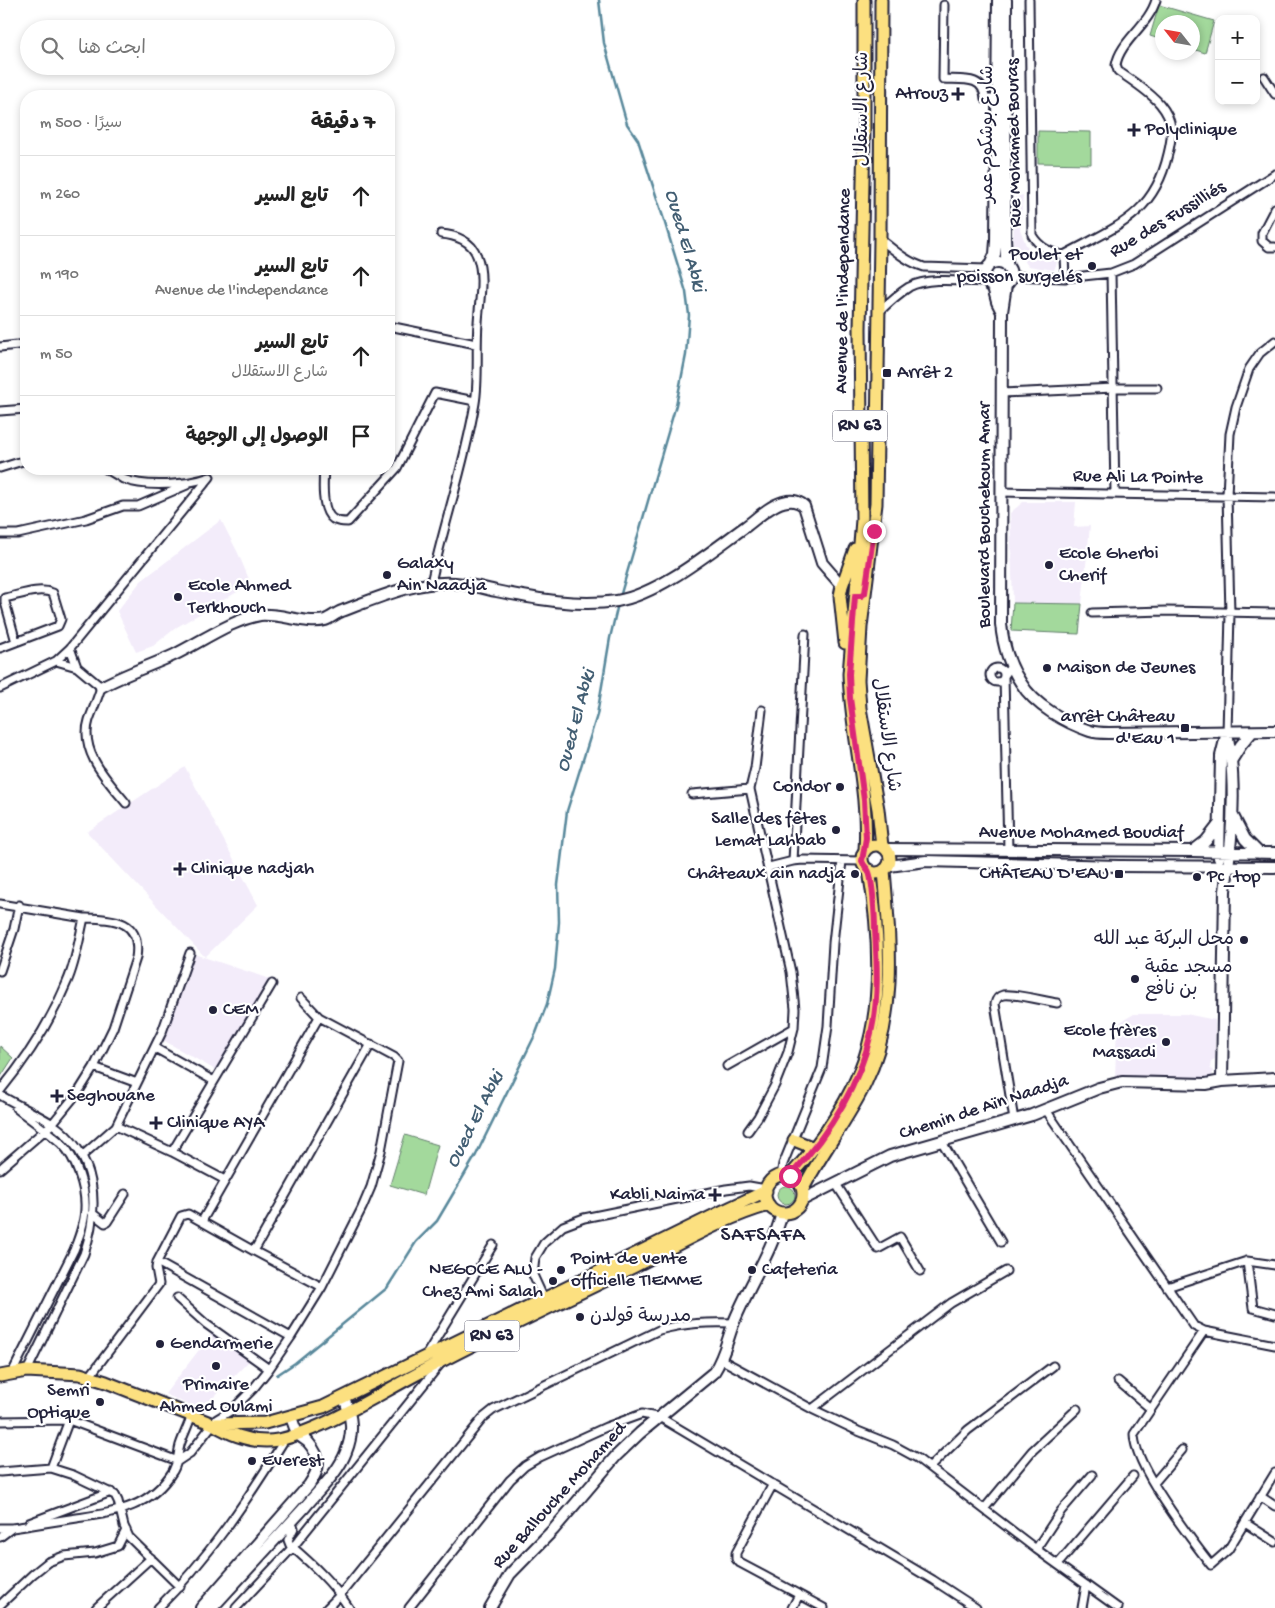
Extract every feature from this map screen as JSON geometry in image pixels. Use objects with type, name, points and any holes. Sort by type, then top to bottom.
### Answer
[{"type":"main road","name":"Avenue de l'independance","points":[[864,0],[864,132],[860,329],[860,480],[862,520],[859,592],[849,666],[850,698],[864,800],[865,861]]},
{"type":"main road","name":"شارع الاستقلال","points":[[881,0],[876,504],[859,592],[858,655],[860,698],[885,848]]},
{"type":"main road","points":[[850,698],[840,596],[855,548],[860,480]]},
{"type":"main road","points":[[842,586],[848,584],[859,592]]},
{"type":"main road","points":[[802,1195],[798,1181],[785,1176],[770,1182],[766,1190],[769,1204],[772,1208],[782,1213],[796,1209],[802,1195],[811,1172],[851,1110],[865,1084],[875,1061],[882,1037],[890,988],[890,937],[886,868],[890,857],[885,848],[873,845],[865,861],[876,873],[886,868]]},
{"type":"main road","name":"RN 63","points":[[785,1176],[814,1148],[841,1108],[855,1081],[871,1033],[875,1012],[877,963],[874,907],[865,861]]},
{"type":"main road","points":[[794,1140],[814,1148]]},
{"type":"main road","name":"RN 63","points":[[213,1424],[255,1424],[291,1417],[323,1407],[766,1190]]},
{"type":"main road","name":"RN 63","points":[[0,1376],[28,1371],[72,1373],[90,1376],[244,1438],[266,1441],[286,1438],[350,1412],[444,1360],[530,1316],[726,1221],[769,1204]]},
{"type":"street","points":[[998,0],[1002,99],[996,241],[995,254],[985,278],[990,284],[1002,312]]},
{"type":"street","name":"شارع بوشكوم عمر","points":[[1002,312],[1008,276],[1005,237],[1002,99],[1006,0]]},
{"type":"street","name":"Rue Mohamed Bouras","points":[[1029,0],[1032,234],[1041,246],[1054,254],[1064,255]]},
{"type":"street","points":[[1066,278],[1064,255],[1125,222],[1142,208],[1152,195],[1164,171],[1172,136],[1170,122],[1160,104],[1118,71],[1116,65],[1120,53],[1151,13],[1156,0]]},
{"type":"street","points":[[944,5],[943,79],[973,81],[980,84],[985,90],[985,99],[1002,99]]},
{"type":"street","points":[[1264,77],[1275,94]]},
{"type":"street","name":"Rue des Fussilliés","points":[[1008,276],[1066,278],[1111,273],[1134,264],[1275,174]]},
{"type":"street","points":[[1275,208],[1262,233],[1262,241],[1269,247],[1275,248]]},
{"type":"street","points":[[430,583],[456,488],[475,401],[476,344],[481,269],[472,246],[449,234],[440,234]]},
{"type":"street","points":[[879,312],[898,294],[911,286],[923,282],[990,284],[1000,287],[1008,276],[1002,262],[989,266],[924,267],[905,258],[880,238]]},
{"type":"street","points":[[1111,273],[1115,493]]},
{"type":"street","name":"Boulevard Bouchekoum Amar","points":[[1002,312],[1001,624],[1003,639],[1021,684],[1042,706],[1068,723],[1092,732],[1275,732]]},
{"type":"street","points":[[395,327],[476,344]]},
{"type":"street","points":[[1224,852],[1231,812],[1231,761],[1227,733],[1230,613],[1227,495],[1230,434],[1236,407],[1249,369],[1260,353],[1275,341]]},
{"type":"street","points":[[0,347],[20,345]]},
{"type":"street","points":[[1002,393],[1157,388]]},
{"type":"street","points":[[395,470],[435,393],[475,401]]},
{"type":"street","points":[[0,412],[20,410]]},
{"type":"street","points":[[0,468],[20,462]]},
{"type":"street","points":[[117,475],[124,479],[161,484],[199,481]]},
{"type":"street","points":[[324,475],[326,508],[331,518],[338,522],[348,522],[391,475]]},
{"type":"street","points":[[0,534],[18,534],[86,519],[123,506],[138,506],[173,489],[210,477]]},
{"type":"street","points":[[0,688],[56,661],[70,648],[210,477]]},
{"type":"street","name":"Rue Ali La Pointe","points":[[1000,492],[1275,497]]},
{"type":"street","points":[[126,803],[99,769],[89,744],[89,722],[101,687],[121,676],[172,656],[240,621],[272,614],[309,620],[324,620],[339,612],[430,583],[456,583],[528,598],[576,603],[618,601],[641,594],[675,576],[781,502],[790,501],[798,501],[804,506],[822,563],[842,586]]},
{"type":"street","points":[[0,648],[16,642],[58,626],[61,619],[52,593],[46,590],[38,590],[5,598],[16,642]]},
{"type":"street","points":[[1092,613],[1275,613]]},
{"type":"street","points":[[793,861],[806,634]]},
{"type":"street","points":[[70,648],[76,667]]},
{"type":"street","points":[[56,661],[76,667],[101,687]]},
{"type":"street","points":[[1008,850],[1004,676],[1012,665]]},
{"type":"street","points":[[748,1131],[775,1085],[788,1052],[794,1028],[795,1010],[791,972],[750,789],[755,768],[762,710]]},
{"type":"street","points":[[1231,761],[1252,732]]},
{"type":"street","points":[[1222,1082],[1225,891],[1224,852],[1220,822],[1221,756],[1227,733]]},
{"type":"street","points":[[692,794],[750,789]]},
{"type":"street","points":[[1231,812],[1240,830],[1259,854]]},
{"type":"street","points":[[1193,851],[1206,841],[1220,822]]},
{"type":"street","name":"Avenue Mohamed Boudiaf","points":[[885,848],[1275,853]]},
{"type":"street","points":[[768,867],[803,860],[865,861]]},
{"type":"street","points":[[785,1176],[783,1164],[822,1068],[828,1026],[833,943],[842,861]]},
{"type":"street","name":"Avenue Mohamed Boudiaf","points":[[886,868],[926,861],[1119,866],[1275,867]]},
{"type":"street","points":[[0,904],[84,918],[112,919],[130,927],[138,947],[113,1028],[94,1067],[52,1124],[0,1169]]},
{"type":"street","points":[[0,971],[14,930],[18,906]]},
{"type":"street","points":[[0,1091],[31,1049],[49,1020],[68,980],[84,918]]},
{"type":"street","points":[[82,1156],[116,1126],[155,1048],[190,953]]},
{"type":"street","points":[[172,1152],[272,984]]},
{"type":"street","points":[[1014,1120],[995,1004],[996,999],[1002,995],[1057,1003]]},
{"type":"street","points":[[0,1421],[69,1420],[178,1461],[188,1456],[218,1418],[232,1410],[253,1389],[269,1369],[322,1287],[371,1187],[381,1151],[398,1061],[394,1057],[319,1017],[301,998]]},
{"type":"street","points":[[202,1221],[319,1017]]},
{"type":"street","points":[[727,1066],[794,1028]]},
{"type":"street","points":[[254,1251],[370,1044]]},
{"type":"street","points":[[155,1048],[214,1081]]},
{"type":"street","points":[[94,1067],[137,1083]]},
{"type":"street","name":"Chemin de Aïn Naadja","points":[[802,1195],[836,1184],[890,1156],[1046,1110],[1099,1088],[1122,1082],[1206,1084],[1275,1078]]},
{"type":"street","points":[[0,1096],[52,1124],[73,1143],[82,1156],[91,1183],[94,1204],[91,1234],[84,1254],[28,1371]]},
{"type":"street","points":[[0,1096],[62,1144],[74,1161],[81,1182],[86,1208],[74,1250],[12,1373]]},
{"type":"street","points":[[1046,1110],[1194,1326],[1204,1332],[1275,1345]]},
{"type":"street","points":[[116,1126],[172,1152],[225,1180]]},
{"type":"street","points":[[942,1142],[1001,1242]]},
{"type":"street","points":[[836,1184],[878,1249],[900,1237],[920,1271]]},
{"type":"street","points":[[544,1299],[533,1275],[534,1258],[544,1243],[563,1226],[584,1218],[726,1189],[749,1186],[766,1190]]},
{"type":"street","points":[[86,1208],[105,1223],[125,1194]]},
{"type":"street","name":"Rue Ballouche Mohamed","points":[[490,1608],[510,1574],[554,1528],[616,1456],[640,1433],[714,1372],[722,1360],[734,1323],[774,1239],[782,1213]]},
{"type":"street","points":[[90,1376],[159,1284],[156,1268],[157,1262],[181,1216],[188,1214],[202,1221],[322,1287]]},
{"type":"street","points":[[423,1359],[493,1245]]},
{"type":"street","points":[[1167,1287],[1247,1261],[1275,1265]]},
{"type":"street","points":[[1247,1261],[1253,1308],[1275,1314]]},
{"type":"street","points":[[157,1262],[291,1337]]},
{"type":"street","points":[[812,1410],[951,1303],[1006,1271]]},
{"type":"street","points":[[178,1298],[206,1324],[269,1369]]},
{"type":"street","points":[[327,1608],[340,1595],[483,1418],[493,1410],[659,1330],[682,1324],[734,1323]]},
{"type":"street","points":[[1204,1332],[1134,1434],[1136,1450],[1180,1525],[1210,1565],[1228,1550],[1275,1473]]},
{"type":"street","points":[[239,1607],[293,1547],[444,1360]]},
{"type":"street","points":[[722,1360],[812,1410],[893,1445],[930,1467],[1036,1549],[1118,1608]]},
{"type":"street","points":[[930,1467],[968,1430],[1053,1366]]},
{"type":"street","points":[[1118,1380],[1151,1409]]},
{"type":"street","points":[[212,1608],[330,1478],[342,1460],[352,1427],[350,1412],[344,1398]]},
{"type":"street","points":[[984,1509],[1032,1451],[1076,1409]]},
{"type":"street","points":[[409,1608],[510,1480],[525,1466],[540,1457],[606,1427],[642,1414],[660,1418],[933,1580],[976,1608]]},
{"type":"street","points":[[0,1528],[20,1527],[120,1511],[144,1500],[164,1482],[178,1461],[180,1446],[192,1417]]},
{"type":"street","points":[[201,1608],[315,1476],[319,1465],[313,1449],[307,1441],[297,1434],[291,1417]]},
{"type":"street","points":[[51,1468],[69,1420]]},
{"type":"street","points":[[158,1608],[180,1587],[243,1505],[286,1438]]},
{"type":"street","points":[[1154,1482],[1182,1450]]},
{"type":"street","points":[[0,1472],[51,1468],[73,1475],[111,1492],[117,1497],[126,1530],[132,1540],[180,1587]]},
{"type":"street","points":[[1036,1549],[1061,1511],[1092,1475]]},
{"type":"street","points":[[1058,1564],[1133,1476]]},
{"type":"street","points":[[773,1484],[736,1553],[736,1559],[740,1563],[824,1608]]},
{"type":"street","points":[[20,1527],[111,1492]]},
{"type":"street","points":[[1260,1496],[1275,1506]]},
{"type":"street","points":[[290,1522],[294,1530],[289,1537],[289,1542],[340,1595],[348,1608]]},
{"type":"street","points":[[1245,1523],[1275,1542]]},
{"type":"street","points":[[0,1537],[12,1528]]},
{"type":"street","points":[[0,1605],[48,1562],[64,1556],[95,1553],[118,1546],[126,1530]]},
{"type":"street","points":[[96,1608],[151,1558]]},
{"type":"street","points":[[1082,1608],[1086,1585]]},
{"type":"street","points":[[792,1608],[799,1595]]},
{"type":"shaded area","points":[[1023,195],[1020,229],[1026,245],[1036,256],[1058,260],[1054,270],[1028,266],[1013,244],[1015,197]]},
{"type":"shaded area","name":"Ecole Gherbi Cherif","points":[[1023,502],[1076,502],[1074,527],[1090,526],[1082,604],[1013,603],[1010,513]]},
{"type":"shaded area","name":"Ecole Ahmed Terkhouch","points":[[221,520],[251,584],[177,627],[153,646],[136,652],[117,611],[141,581]]},
{"type":"shaded area","name":"Clinique nadjah","points":[[185,767],[258,905],[205,957],[87,832]]},
{"type":"shaded area","name":"CEM","points":[[194,954],[270,979],[217,1071],[163,1040]]},
{"type":"shaded area","name":"Ecole frères Massadi","points":[[1134,1014],[1186,1014],[1215,1020],[1215,1059],[1211,1061],[1210,1068],[1213,1071],[1211,1082],[1115,1078],[1117,1024]]},
{"type":"shaded area","name":"Primaire Ahmed Oulami","points":[[212,1333],[249,1361],[206,1405],[195,1408],[165,1394]]},
{"type":"green space","points":[[1159,5],[1193,15],[1156,15]]},
{"type":"green space","points":[[1200,17],[1214,21],[1205,53],[1200,51]]},
{"type":"green space","points":[[1155,19],[1155,38],[1150,36]]},
{"type":"green space","points":[[1038,131],[1091,132],[1091,164],[1038,163]]},
{"type":"green space","points":[[1013,603],[1082,604],[1079,634],[1011,631]]},
{"type":"green space","points":[[0,1046],[13,1058],[0,1078]]},
{"type":"green space","points":[[405,1135],[438,1145],[424,1195],[390,1185]]},
{"type":"green space","points":[[786,1186],[792,1189],[795,1195],[792,1201],[786,1204],[780,1201],[777,1195],[780,1189]]},
{"type":"waterway","name":"Oued El Abki","points":[[599,0],[604,43],[627,124],[638,140],[664,220],[686,292],[689,315],[686,355],[676,405],[620,597]]},
{"type":"waterway","name":"Oued El Abki","points":[[277,1375],[295,1363],[387,1288],[416,1242],[437,1221],[476,1155],[536,1033],[547,1004],[555,969],[559,922],[558,885],[567,811],[597,715],[610,638],[618,604]]},
{"type":"place","name":"Atrouz","points":[[958,94]]},
{"type":"place","name":"Polyclinique","points":[[1134,130]]},
{"type":"place","name":"Poulet et poisson surgelés","points":[[1092,266]]},
{"type":"place","name":"Arrêt 2","points":[[887,373]]},
{"type":"place","name":"Ecole Gherbi Cherif","points":[[1049,565]]},
{"type":"place","name":"Galaxy Ain Naadja","points":[[387,575]]},
{"type":"place","name":"Ecole Ahmed Terkhouch","points":[[178,597]]},
{"type":"place","name":"Maison de Jeunes","points":[[1047,668]]},
{"type":"place","name":"arrêt Château d'Eau 1","points":[[1185,728]]},
{"type":"place","name":"Condor","points":[[840,787]]},
{"type":"place","name":"Salle des fêtes Lemat Lahbab","points":[[836,830]]},
{"type":"place","name":"Clinique nadjah","points":[[180,869]]},
{"type":"place","name":"Châteaux ain nadja","points":[[855,874]]},
{"type":"place","name":"CHÂTEAU D'EAU","points":[[1119,874]]},
{"type":"place","name":"Pc_top","points":[[1197,877]]},
{"type":"place","name":"محل البركة عبد الله","points":[[1244,940]]},
{"type":"place","name":"مسجد عقبة بن نافع","points":[[1135,979]]},
{"type":"place","name":"CEM","points":[[213,1010]]},
{"type":"place","name":"Ecole frères Massadi","points":[[1166,1042]]},
{"type":"place","name":"Seghouane","points":[[57,1096]]},
{"type":"place","name":"Clinique AYA","points":[[156,1123]]},
{"type":"place","name":"Kabli Naima","points":[[715,1195]]},
{"type":"place","name":"Point de vente officielle TIEMME","points":[[561,1270]]},
{"type":"place","name":"Cafeteria","points":[[752,1270]]},
{"type":"place","name":"NEGOCE ALU - Chez Ami Salah","points":[[553,1281]]},
{"type":"place","name":"مدرسة قولدن","points":[[580,1317]]},
{"type":"place","name":"Gendarmerie","points":[[160,1344]]},
{"type":"place","name":"Primaire Ahmed Oulami","points":[[216,1366]]},
{"type":"place","name":"Semri Optique","points":[[100,1402]]},
{"type":"place","name":"Everest","points":[[252,1461]]},
{"type":"district","name":"SAFSAFA","points":[[763,1236]]},
{"type":"route","points":[[790,1176],[814,1148],[841,1108],[855,1081],[871,1033],[875,1012],[877,963],[874,907],[869,870],[862,861],[866,838],[864,800],[854,735],[849,674],[855,596],[861,596],[865,593],[874,531]]}]
